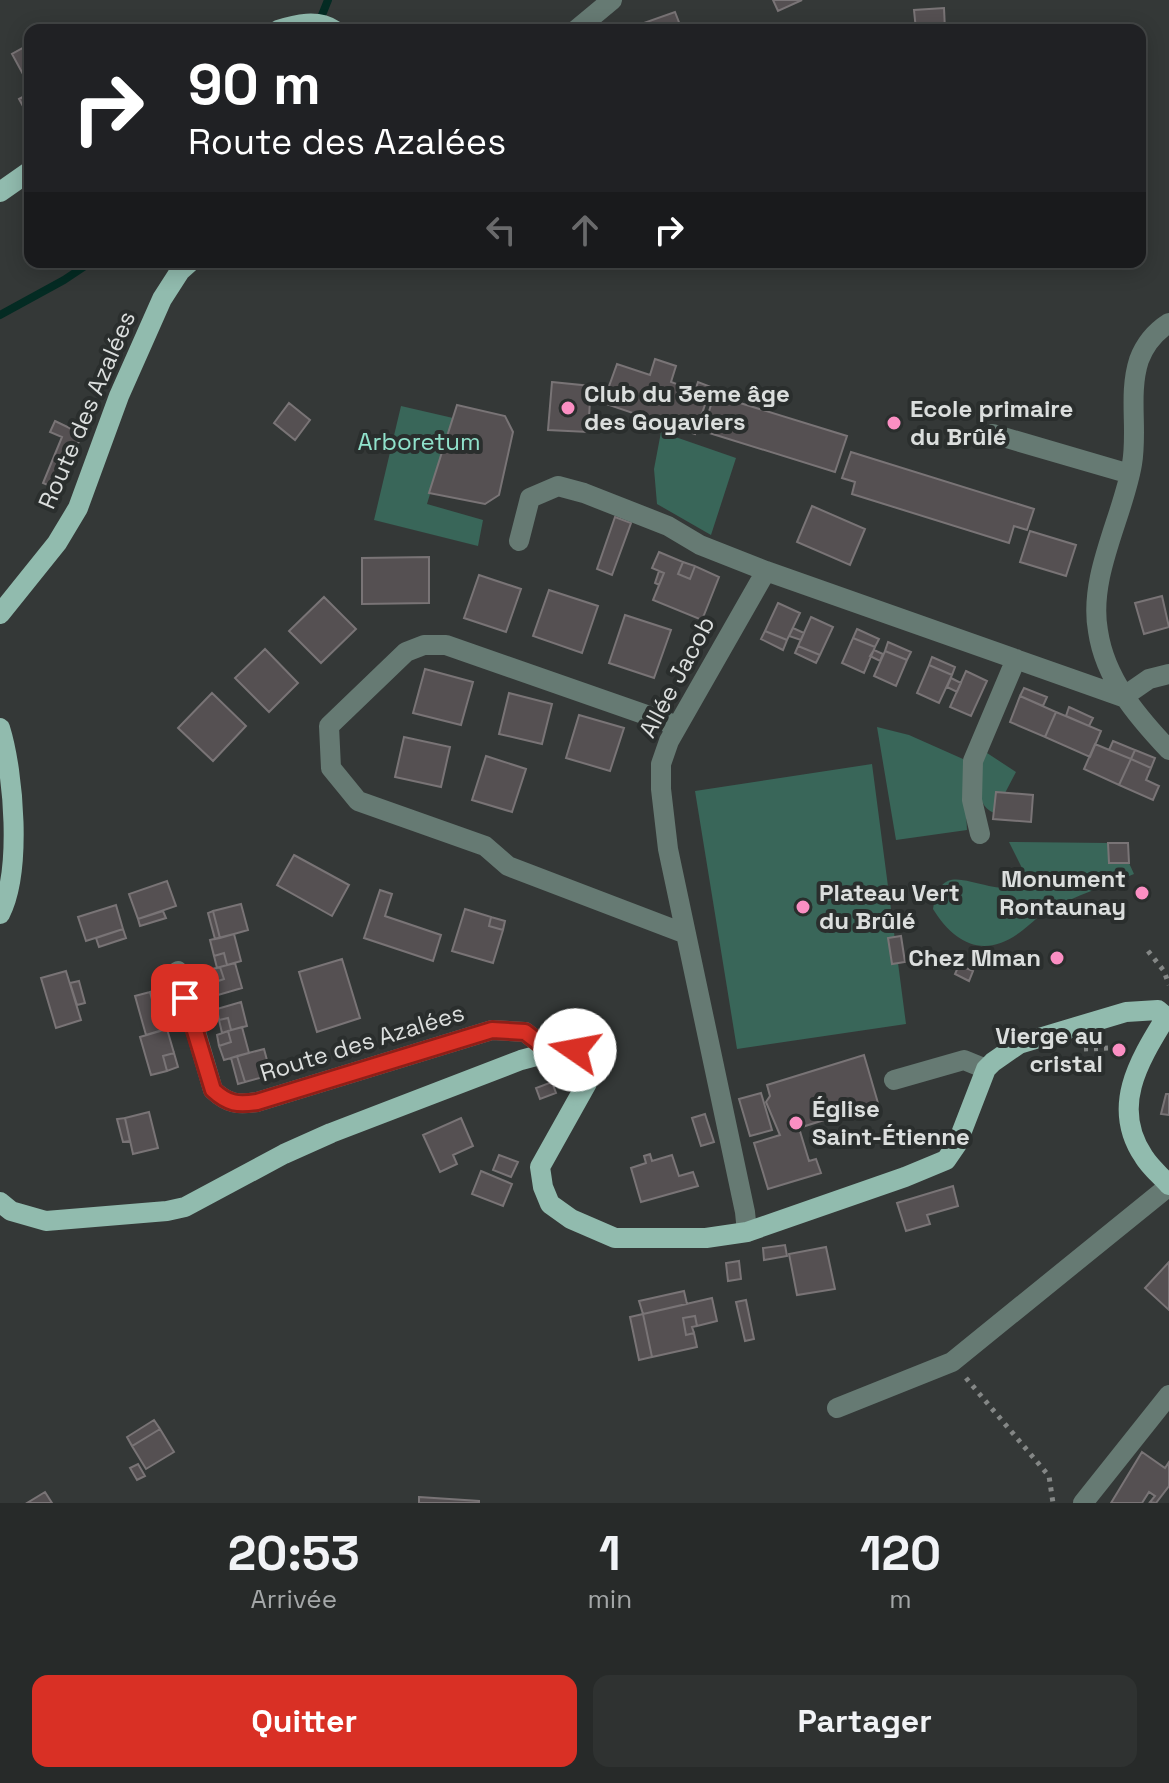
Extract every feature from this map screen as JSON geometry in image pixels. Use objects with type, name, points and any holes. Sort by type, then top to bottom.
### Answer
[{"type":"main road","points":[[0,192],[24,175]]},
{"type":"main road","name":"Route des Azalées","points":[[0,614],[57,543],[78,508],[119,396],[162,299],[183,268]]},
{"type":"main road","points":[[0,728],[6,748],[12,805],[13,863],[10,885],[0,914]]},
{"type":"main road","points":[[986,1069],[1019,1044],[1126,1012],[1158,1010],[1167,1016],[1143,1054],[1130,1088],[1128,1106],[1130,1126],[1143,1156],[1169,1185]]},
{"type":"main road","name":"Route des Azalées","points":[[551,1052],[575,1050],[583,1059],[587,1083],[540,1167],[550,1204],[571,1219],[615,1238],[706,1238],[747,1232],[946,1160],[957,1144],[986,1069]]},
{"type":"main road","points":[[0,1202],[11,1211],[46,1221],[185,1207],[284,1154],[331,1133],[521,1060],[551,1052]]},
{"type":"street","points":[[583,24],[612,0]]},
{"type":"street","points":[[1169,323],[1147,344],[1139,362],[1133,396],[1130,474],[1099,582],[1097,629],[1105,658],[1123,697],[1169,750]]},
{"type":"street","points":[[993,434],[1130,474]]},
{"type":"street","points":[[519,541],[530,498],[558,486],[668,526],[700,545],[766,571],[1123,697]]},
{"type":"street","name":"Allée Jacob","points":[[747,1232],[668,849],[661,764],[675,725],[766,571]]},
{"type":"street","points":[[675,725],[446,645],[424,645],[406,652],[329,726],[331,768],[358,801],[485,846],[508,866],[686,934]]},
{"type":"street","points":[[980,834],[972,800],[973,761],[1016,659]]},
{"type":"street","points":[[1123,697],[1149,679],[1169,674]]},
{"type":"street","name":"Route des Azalées","points":[[178,971],[213,1090],[224,1100],[239,1105],[492,1030],[525,1032],[551,1052]]},
{"type":"street","points":[[894,1080],[964,1060],[986,1069]]},
{"type":"street","points":[[837,1408],[952,1362],[1169,1185]]},
{"type":"street","points":[[1083,1503],[1169,1395]]},
{"type":"path","points":[[1148,951],[1164,971],[1169,985]]},
{"type":"path","points":[[952,1362],[1049,1476],[1053,1503]]},
{"type":"green space","name":"Arboretum","points":[[401,406],[453,418],[427,504],[483,520],[478,546],[374,520]]},
{"type":"green space","points":[[661,432],[736,458],[711,535],[657,504],[654,469]]},
{"type":"green space","points":[[877,727],[909,735],[963,759],[967,830],[896,840]]},
{"type":"green space","points":[[984,751],[1016,772],[1005,793],[996,792],[994,813],[987,809],[980,795]]},
{"type":"green space","name":"Plateau Vert du Brûlé","points":[[872,764],[906,1024],[737,1049],[695,791]]},
{"type":"green space","points":[[1009,842],[1108,843],[1110,863],[1129,863],[1134,874],[1048,910],[1006,941],[982,946],[970,944],[941,921],[933,909],[936,896],[940,887],[952,880],[1033,890]]},
{"type":"building","points":[[773,0],[802,0],[778,11]]},
{"type":"building","points":[[944,8],[945,24],[915,24],[914,10]]},
{"type":"building","points":[[675,12],[680,24],[641,24]]},
{"type":"building","points":[[24,47],[24,76],[12,54]]},
{"type":"building","points":[[655,359],[676,366],[671,382],[695,391],[698,382],[711,387],[695,434],[603,403],[617,364],[650,375]]},
{"type":"building","points":[[552,382],[591,386],[588,432],[548,430]]},
{"type":"building","points":[[714,395],[847,436],[835,472],[703,431]]},
{"type":"building","points":[[289,403],[310,420],[295,440],[274,423]]},
{"type":"building","points":[[457,405],[505,416],[513,432],[499,495],[485,504],[429,493]]},
{"type":"building","points":[[55,421],[82,434],[59,490],[43,483],[62,437],[50,432]]},
{"type":"building","points":[[851,452],[1034,509],[1027,530],[1014,526],[1009,543],[852,494],[855,482],[842,478]]},
{"type":"building","points":[[812,506],[865,529],[850,565],[797,542]]},
{"type":"building","points":[[615,517],[631,523],[612,575],[597,569]]},
{"type":"building","points":[[1030,531],[1076,545],[1066,576],[1020,562]]},
{"type":"building","points":[[659,552],[683,562],[678,574],[690,579],[695,566],[719,577],[702,620],[653,600],[664,573],[652,568]]},
{"type":"building","points":[[429,557],[429,603],[362,604],[362,558]]},
{"type":"building","points":[[683,562],[695,566],[690,579],[678,574]]},
{"type":"building","points":[[659,571],[664,573],[659,585],[655,583]]},
{"type":"building","points":[[479,575],[521,589],[506,632],[464,618]]},
{"type":"building","points":[[549,590],[598,606],[582,653],[533,636]]},
{"type":"building","points":[[1162,596],[1169,627],[1144,634],[1135,603]]},
{"type":"building","points":[[324,597],[356,629],[321,663],[289,631]]},
{"type":"building","points":[[778,603],[800,613],[787,640],[765,631]]},
{"type":"building","points":[[625,615],[671,630],[654,678],[609,663]]},
{"type":"building","points":[[811,617],[833,627],[820,655],[798,646]]},
{"type":"building","points":[[793,628],[804,633],[801,640],[789,636]]},
{"type":"building","points":[[857,629],[879,639],[875,647],[853,638]]},
{"type":"building","points":[[765,631],[787,640],[783,650],[761,639]]},
{"type":"building","points":[[853,638],[875,647],[864,673],[842,663]]},
{"type":"building","points":[[888,642],[911,652],[907,660],[885,651]]},
{"type":"building","points":[[798,646],[820,655],[816,663],[795,653]]},
{"type":"building","points":[[265,649],[298,683],[269,712],[235,678]]},
{"type":"building","points":[[874,650],[883,654],[880,661],[870,656]]},
{"type":"building","points":[[885,651],[907,660],[896,686],[874,676]]},
{"type":"building","points":[[932,657],[955,667],[952,675],[929,665]]},
{"type":"building","points":[[929,665],[952,675],[939,703],[917,693]]},
{"type":"building","points":[[425,669],[473,682],[461,725],[413,713]]},
{"type":"building","points":[[966,671],[987,681],[971,716],[950,707]]},
{"type":"building","points":[[951,678],[961,683],[957,692],[947,687]]},
{"type":"building","points":[[1024,688],[1047,697],[1043,706],[1020,696]]},
{"type":"building","points":[[212,693],[246,726],[213,761],[178,728]]},
{"type":"building","points":[[509,693],[552,704],[542,744],[499,734]]},
{"type":"building","points":[[1020,696],[1056,712],[1045,737],[1010,722]]},
{"type":"building","points":[[1069,707],[1093,718],[1089,726],[1066,716]]},
{"type":"building","points":[[1056,712],[1101,731],[1090,757],[1045,737]]},
{"type":"building","points":[[579,715],[624,728],[610,771],[566,758]]},
{"type":"building","points":[[404,737],[450,747],[441,787],[395,777]]},
{"type":"building","points":[[1113,741],[1135,750],[1131,759],[1109,750]]},
{"type":"building","points":[[1095,744],[1131,759],[1119,785],[1084,769]]},
{"type":"building","points":[[1135,750],[1155,758],[1151,768],[1131,759]]},
{"type":"building","points":[[486,756],[526,769],[512,812],[472,800]]},
{"type":"building","points":[[1131,759],[1151,768],[1146,780],[1159,786],[1153,800],[1119,785]]},
{"type":"building","points":[[996,792],[1033,795],[1031,822],[993,819]]},
{"type":"building","points":[[1108,843],[1128,843],[1129,863],[1109,863]]},
{"type":"building","points":[[294,855],[349,885],[332,916],[277,885]]},
{"type":"building","points":[[167,881],[176,906],[138,919],[129,894]]},
{"type":"building","points":[[380,890],[392,894],[385,916],[441,935],[433,961],[364,938]]},
{"type":"building","points":[[241,904],[248,930],[220,938],[213,911]]},
{"type":"building","points":[[116,905],[123,929],[86,941],[78,917]]},
{"type":"building","points":[[465,909],[491,917],[489,926],[503,930],[493,963],[452,951]]},
{"type":"building","points":[[163,911],[166,918],[140,926],[138,919]]},
{"type":"building","points":[[213,911],[220,938],[215,939],[208,913]]},
{"type":"building","points":[[491,917],[505,921],[503,930],[489,926]]},
{"type":"building","points":[[123,929],[126,938],[99,947],[96,938]]},
{"type":"building","points":[[234,934],[241,961],[227,965],[224,953],[214,956],[210,940]]},
{"type":"building","points":[[901,936],[905,962],[892,964],[888,938]]},
{"type":"building","points":[[224,953],[227,965],[217,968],[214,956]]},
{"type":"building","points":[[342,959],[360,1018],[317,1032],[299,972]]},
{"type":"building","points":[[235,963],[242,988],[218,995],[215,982],[224,979],[220,967]]},
{"type":"building","points":[[959,965],[973,971],[969,981],[955,974]]},
{"type":"building","points":[[220,967],[224,979],[215,982],[212,969]]},
{"type":"building","points":[[66,971],[81,1020],[56,1028],[41,978]]},
{"type":"building","points":[[79,981],[85,1003],[77,1005],[70,983]]},
{"type":"building","points":[[160,989],[165,1004],[154,1007],[150,992]]},
{"type":"building","points":[[150,992],[154,1007],[165,1004],[172,1027],[146,1035],[135,996]]},
{"type":"building","points":[[241,1002],[247,1026],[231,1030],[228,1018],[219,1020],[217,1009]]},
{"type":"building","points":[[228,1018],[231,1030],[222,1033],[219,1020]]},
{"type":"building","points":[[242,1027],[249,1053],[224,1060],[219,1046],[231,1042],[228,1031]]},
{"type":"building","points":[[167,1029],[174,1053],[163,1056],[167,1071],[151,1075],[140,1037]]},
{"type":"building","points":[[228,1031],[231,1042],[219,1046],[217,1035]]},
{"type":"building","points":[[264,1049],[271,1075],[245,1082],[237,1056]]},
{"type":"building","points":[[174,1053],[178,1067],[167,1071],[163,1056]]},
{"type":"building","name":"Église Saint-Étienne","points":[[864,1055],[878,1103],[799,1128],[809,1161],[816,1159],[821,1173],[768,1189],[754,1143],[780,1135],[766,1102],[770,1096],[767,1085]]},
{"type":"building","points":[[237,1056],[245,1082],[238,1084],[231,1058]]},
{"type":"building","points":[[552,1082],[556,1093],[540,1099],[536,1088]]},
{"type":"building","points":[[761,1093],[772,1130],[750,1136],[739,1099]]},
{"type":"building","points":[[1166,1094],[1169,1094],[1169,1115],[1161,1114]]},
{"type":"building","points":[[149,1112],[158,1148],[133,1154],[125,1118]]},
{"type":"building","points":[[705,1114],[714,1142],[701,1146],[692,1118]]},
{"type":"building","points":[[125,1118],[130,1141],[123,1142],[117,1119]]},
{"type":"building","points":[[461,1118],[473,1146],[453,1155],[457,1164],[440,1172],[423,1135]]},
{"type":"building","points":[[650,1154],[652,1161],[672,1155],[679,1176],[693,1172],[698,1186],[641,1202],[631,1168],[646,1163],[644,1156]]},
{"type":"building","points":[[499,1155],[518,1162],[511,1177],[493,1170]]},
{"type":"building","points":[[481,1171],[512,1184],[503,1206],[472,1194]]},
{"type":"building","points":[[953,1186],[958,1206],[927,1215],[930,1224],[906,1231],[897,1203]]},
{"type":"building","points":[[785,1245],[787,1256],[764,1260],[763,1248]]},
{"type":"building","points":[[826,1247],[835,1289],[797,1295],[789,1254]]},
{"type":"building","points":[[739,1261],[741,1279],[728,1281],[726,1263]]},
{"type":"building","points":[[1169,1262],[1169,1310],[1145,1288]]},
{"type":"building","points":[[684,1291],[687,1304],[643,1314],[639,1301]]},
{"type":"building","points":[[712,1298],[717,1321],[697,1326],[695,1316],[683,1318],[686,1335],[694,1333],[697,1347],[652,1357],[643,1314]]},
{"type":"building","points":[[746,1300],[754,1339],[745,1341],[736,1302]]},
{"type":"building","points":[[643,1314],[652,1357],[639,1360],[630,1317]]},
{"type":"building","points":[[695,1316],[697,1326],[692,1327],[694,1333],[686,1335],[683,1318]]},
{"type":"building","points":[[154,1420],[160,1429],[132,1446],[127,1437]]},
{"type":"building","points":[[160,1429],[174,1452],[146,1469],[132,1446]]},
{"type":"building","points":[[1142,1452],[1165,1468],[1169,1462],[1169,1486],[1156,1503],[1150,1502],[1155,1496],[1149,1492],[1142,1503],[1111,1503]]},
{"type":"building","points":[[138,1464],[145,1476],[137,1480],[130,1468]]},
{"type":"building","points":[[45,1492],[52,1503],[27,1503]]},
{"type":"building","points":[[419,1497],[479,1501],[479,1503],[419,1503]]},
{"type":"waterway","points":[[318,24],[328,0]]},
{"type":"waterway","points":[[0,315],[82,268]]},
{"type":"place","name":"Club du 3eme âge des Goyaviers","points":[[568,408]]},
{"type":"place","name":"Ecole primaire du Brûlé","points":[[894,423]]},
{"type":"place","name":"Monument Rontaunay","points":[[1142,893]]},
{"type":"place","name":"Plateau Vert du Brûlé","points":[[803,907]]},
{"type":"place","name":"Chez Mman","points":[[1057,958]]},
{"type":"place","name":"Vierge au cristal","points":[[1119,1050]]},
{"type":"place","name":"Église Saint-Étienne","points":[[796,1123]]},
{"type":"route","points":[[185,998],[213,1090],[224,1100],[239,1105],[492,1030],[525,1032],[551,1052],[575,1050]]}]
